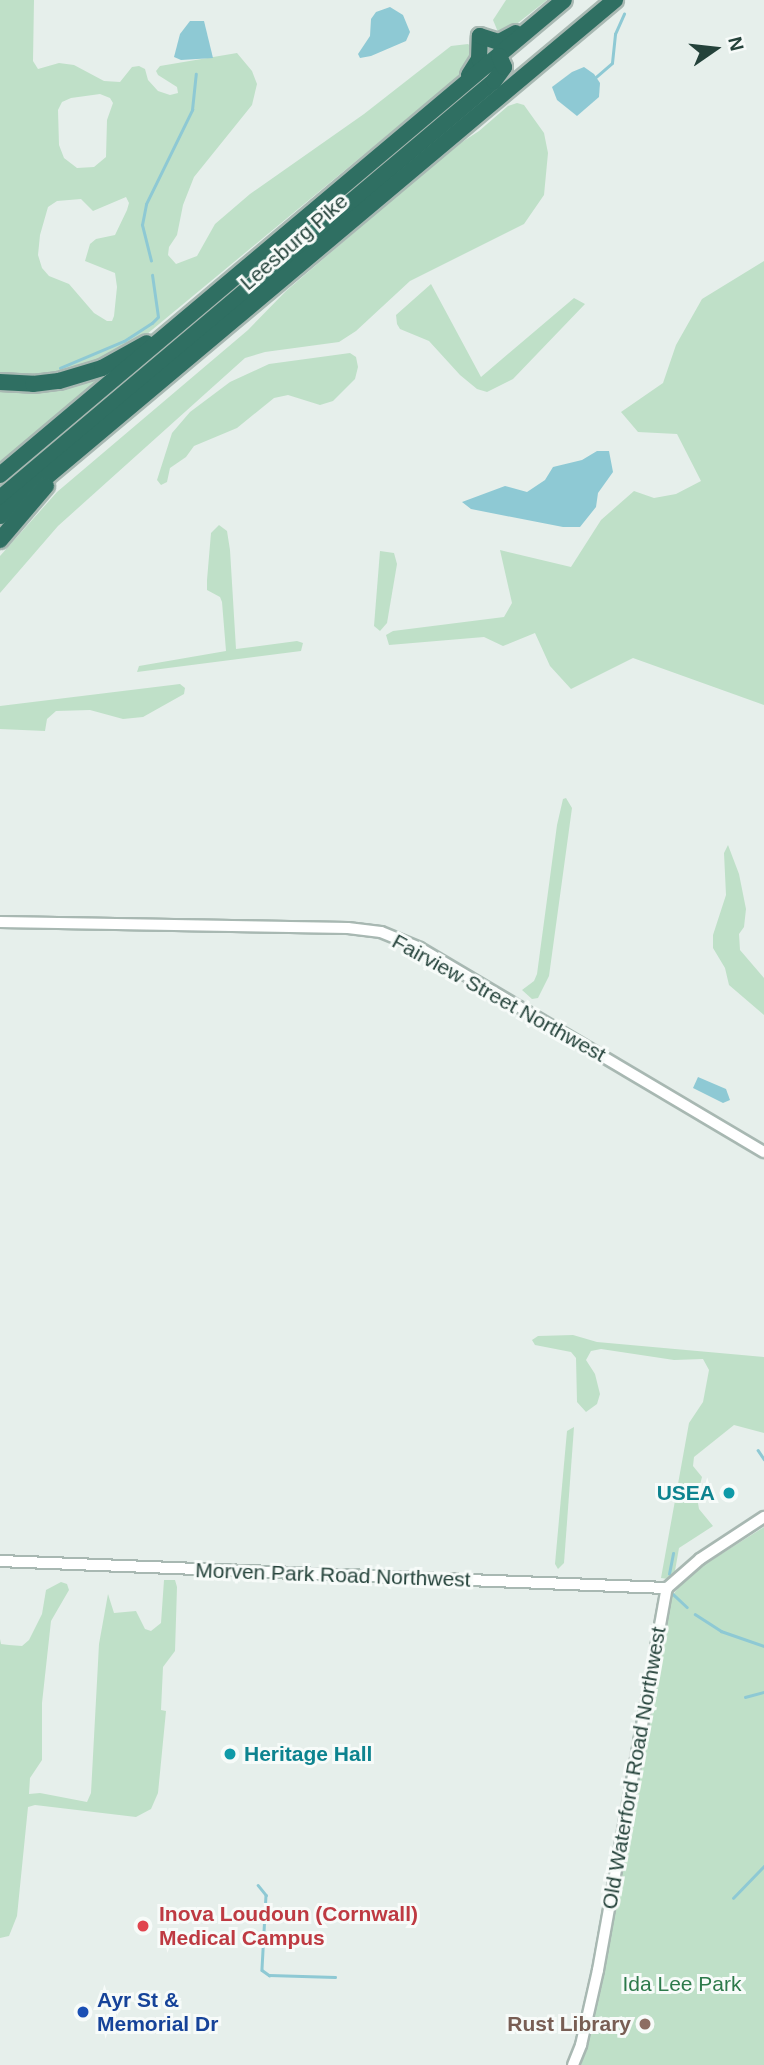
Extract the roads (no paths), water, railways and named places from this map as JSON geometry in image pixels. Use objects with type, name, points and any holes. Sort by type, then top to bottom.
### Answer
[{"type":"highway","name":"Leesburg Pike","points":[[0,516],[615,0]]},
{"type":"highway","name":"Leesburg Pike","points":[[0,475],[559,4]]},
{"type":"highway","points":[[452,96],[479,59],[480,36],[494,42],[504,41],[559,4]]},
{"type":"highway","points":[[0,498],[494,81],[504,67],[499,56]]},
{"type":"highway","points":[[0,382],[33,384],[102,368],[156,337],[222,282],[265,253]]},
{"type":"highway","points":[[0,540],[44,491],[58,466]]},
{"type":"street","name":"Fairview Street Northwest","points":[[0,922],[348,928],[381,932],[420,948],[764,1152]]},
{"type":"street","points":[[667,1588],[700,1559],[764,1517]]},
{"type":"street","name":"Morven Park Road Northwest","points":[[0,1561],[667,1588]]},
{"type":"street","name":"Old Waterford Road Northwest","points":[[573,2065],[581,2045],[597,1970],[667,1588]]},
{"type":"water","points":[[390,7],[403,15],[410,32],[406,41],[360,58],[358,54],[370,36],[371,19],[376,12]]},
{"type":"water","points":[[190,21],[204,21],[213,58],[181,60],[174,57],[180,34]]},
{"type":"water","points":[[584,67],[594,74],[600,83],[599,97],[577,116],[557,100],[552,87],[572,72]]},
{"type":"water","points":[[597,451],[609,451],[613,472],[598,493],[596,507],[580,527],[563,527],[471,509],[462,502],[505,486],[527,492],[545,480],[553,467],[582,460]]},
{"type":"water","points":[[698,1077],[726,1089],[730,1100],[723,1103],[693,1088]]},
{"type":"waterway","points":[[596,77],[612,63],[615,34],[624,14]]},
{"type":"waterway","points":[[151,261],[142,225],[146,204],[192,110],[196,74]]},
{"type":"waterway","points":[[60,368],[124,341],[158,317],[152,275]]},
{"type":"waterway","points":[[758,1450],[764,1459]]},
{"type":"waterway","points":[[669,1574],[673,1553]]},
{"type":"waterway","points":[[673,1594],[687,1607]]},
{"type":"waterway","points":[[695,1614],[721,1631],[764,1646]]},
{"type":"waterway","points":[[745,1697],[764,1692]]},
{"type":"waterway","points":[[733,1898],[764,1866]]},
{"type":"waterway","points":[[258,1885],[266,1895],[262,1970],[269,1975],[335,1977]]},
{"type":"place","name":"USEA","points":[[729,1493]]},
{"type":"place","name":"Heritage Hall","points":[[230,1754]]},
{"type":"place","name":"Inova Loudoun (Cornwall) Medical Campus","points":[[143,1926]]},
{"type":"place","name":"Ayr St & Memorial Dr","points":[[83,2012]]},
{"type":"place","name":"Rust Library","points":[[645,2024]]},
{"type":"park label","name":"Ida Lee Park","points":[[682,1984]]}]
